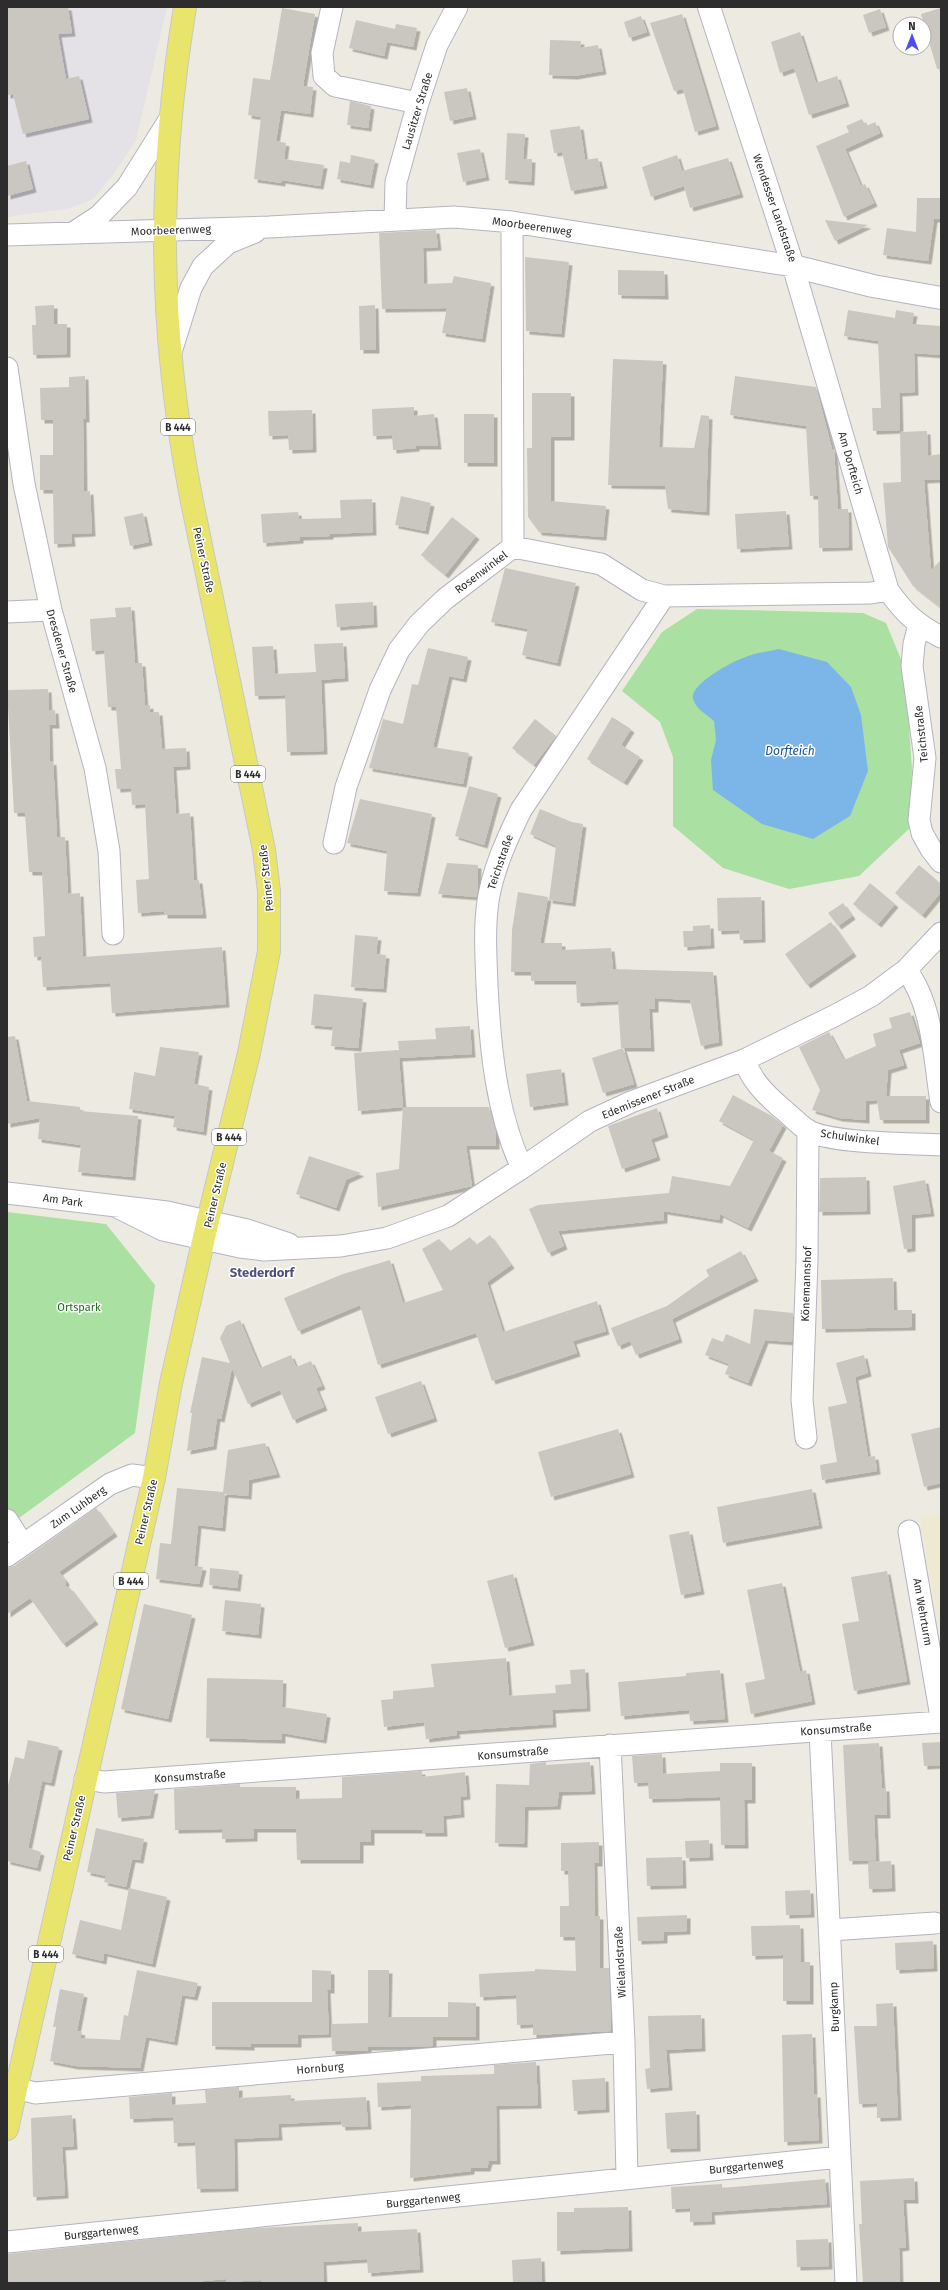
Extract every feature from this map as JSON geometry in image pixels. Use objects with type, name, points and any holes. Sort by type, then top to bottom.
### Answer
[{"type":"main road","name":"B 444","points":[[164,230],[169,120],[186,7]]},
{"type":"main road","name":"Peiner Straße","points":[[7,2129],[85,1778],[154,1478],[171,1383],[249,1053],[269,951],[270,910],[264,850],[180,440],[170,358],[164,230]]},
{"type":"street","points":[[332,7],[322,53],[324,76],[336,86],[418,103]]},
{"type":"street","name":"Lausitzer Straße","points":[[395,219],[396,182],[418,103],[437,45],[457,7]]},
{"type":"street","name":"Wendesser Landstraße","points":[[709,7],[793,266],[873,286],[941,298]]},
{"type":"street","points":[[73,233],[99,216],[128,187],[169,120]]},
{"type":"street","name":"Moorbeerenweg","points":[[7,235],[268,227],[454,217],[512,222],[793,266]]},
{"type":"street","name":"Rosenwinkel","points":[[334,843],[346,787],[380,690],[399,650],[419,624],[445,599],[513,547],[512,222]]},
{"type":"street","name":"Moorbeerenweg","points":[[170,358],[191,288],[204,266],[228,243],[268,227]]},
{"type":"street","name":"Am Dorfteich","points":[[793,266],[888,590],[902,610],[919,625],[941,637]]},
{"type":"street","name":"Dresdener Straße","points":[[7,368],[24,484],[51,610],[95,768],[109,850],[113,934]]},
{"type":"street","points":[[513,547],[601,564],[642,590],[664,596],[871,593],[888,590]]},
{"type":"street","name":"Teichstraße","points":[[522,1168],[511,1144],[493,1064],[485,932],[493,877],[504,845],[520,810],[664,596]]},
{"type":"street","points":[[7,612],[51,610]]},
{"type":"street","name":"Teichstraße","points":[[919,625],[914,644],[912,666],[925,758],[919,820],[925,838],[941,862]]},
{"type":"street","name":"Edemissener Straße","points":[[206,1230],[247,1230],[299,1247],[341,1246],[387,1238],[448,1216],[522,1168],[590,1121],[632,1102],[744,1060],[864,1000],[906,970],[941,933]]},
{"type":"street","points":[[906,970],[916,983],[924,1001],[941,1102]]},
{"type":"street","name":"Schulwinkel","points":[[744,1060],[749,1074],[762,1091],[808,1130],[833,1137],[875,1142],[941,1145]]},
{"type":"street","name":"Könemannshof","points":[[806,1438],[802,1400],[807,1260],[808,1130]]},
{"type":"street","name":"Am Park","points":[[7,1193],[119,1208],[147,1209],[206,1230]]},
{"type":"street","name":"Zum Luhberg","points":[[15,1551],[110,1484],[132,1475],[154,1478]]},
{"type":"street","points":[[7,1520],[15,1551]]},
{"type":"street","name":"Am Wehrturm","points":[[909,1532],[941,1717]]},
{"type":"street","name":"Konsumstraße","points":[[85,1778],[104,1782],[941,1722]]},
{"type":"street","name":"Burgkamp","points":[[820,1731],[846,2283]]},
{"type":"street","name":"Wielandstraße","points":[[610,1745],[624,2042],[627,2178]]},
{"type":"street","points":[[830,1930],[935,1922]]},
{"type":"street","name":"Hornburg","points":[[16,2088],[35,2093],[624,2042]]},
{"type":"street","name":"Burggartenweg","points":[[7,2242],[840,2157]]},
{"type":"shaded area","points":[[7,7],[167,7],[136,140],[115,172],[93,199],[71,208],[7,217]]},
{"type":"shaded area","points":[[941,1513],[941,1636],[920,1518]]},
{"type":"green space","points":[[697,609],[863,613],[886,623],[905,669],[912,769],[910,828],[859,876],[789,889],[723,868],[673,826],[673,757],[660,722],[622,691],[662,632]]},
{"type":"green space","name":"Ortspark","points":[[7,1212],[106,1224],[155,1285],[135,1433],[15,1521],[7,1509]]},
{"type":"water","name":"Dorfteich","points":[[779,649],[827,662],[851,687],[861,715],[868,771],[850,816],[813,839],[762,824],[713,790],[711,760],[716,740],[714,721],[699,709],[694,703],[693,699],[697,687],[721,669],[747,656]]},
{"type":"building","points":[[7,7],[68,7],[72,33],[58,34],[66,79],[79,76],[89,119],[23,134],[13,94],[7,95]]},
{"type":"building","points":[[282,8],[315,14],[303,86],[313,87],[310,114],[281,110],[276,141],[286,143],[284,159],[324,165],[320,186],[282,180],[282,183],[254,179],[261,117],[248,115],[253,78],[270,80]]},
{"type":"building","points":[[941,8],[941,69],[937,69],[932,52],[932,16],[922,16],[921,14]]},
{"type":"building","points":[[880,9],[886,27],[869,33],[863,15]]},
{"type":"building","points":[[682,14],[716,126],[695,132],[683,89],[674,91],[650,23]]},
{"type":"building","points":[[641,16],[647,32],[629,38],[624,22]]},
{"type":"building","points":[[356,20],[395,29],[396,24],[417,28],[413,47],[387,42],[384,56],[349,48]]},
{"type":"building","points":[[800,32],[816,83],[837,76],[846,103],[809,115],[794,68],[780,73],[771,42]]},
{"type":"building","points":[[550,40],[581,41],[580,48],[598,45],[603,71],[574,76],[549,75]]},
{"type":"building","points":[[467,88],[473,116],[450,121],[444,92]]},
{"type":"building","points":[[350,101],[371,106],[368,128],[347,125]]},
{"type":"building","points":[[862,119],[866,126],[875,122],[880,133],[845,149],[861,186],[865,184],[874,203],[844,217],[816,146],[849,132],[846,126]]},
{"type":"building","points":[[580,126],[585,160],[598,158],[604,185],[571,191],[562,152],[554,153],[550,130]]},
{"type":"building","points":[[507,133],[525,134],[523,159],[532,159],[531,182],[505,180]]},
{"type":"building","points":[[480,149],[486,177],[463,182],[457,153]]},
{"type":"building","points":[[351,155],[375,160],[370,185],[337,179],[340,161],[350,163]]},
{"type":"building","points":[[677,155],[682,171],[728,158],[740,194],[690,208],[684,186],[651,197],[642,167]]},
{"type":"building","points":[[26,161],[33,189],[7,196],[7,166]]},
{"type":"building","points":[[917,198],[941,198],[941,219],[934,219],[928,261],[883,255],[887,228],[916,232]]},
{"type":"building","points":[[825,220],[868,225],[835,241]]},
{"type":"building","points":[[436,230],[438,247],[423,248],[424,284],[452,283],[454,276],[491,283],[482,339],[442,333],[447,308],[382,309],[379,233]]},
{"type":"building","points":[[525,257],[569,262],[561,334],[526,331]]},
{"type":"building","points":[[618,270],[664,271],[665,296],[618,295]]},
{"type":"building","points":[[54,305],[54,324],[67,324],[67,354],[33,355],[32,325],[36,325],[35,306]]},
{"type":"building","points":[[375,305],[376,350],[360,350],[359,306]]},
{"type":"building","points":[[848,310],[895,318],[896,310],[914,313],[912,324],[941,326],[941,355],[914,353],[915,392],[899,393],[900,430],[873,431],[872,408],[881,408],[878,341],[844,336]]},
{"type":"building","points":[[613,359],[663,361],[659,447],[694,448],[701,415],[709,416],[706,512],[668,509],[665,486],[608,485]]},
{"type":"building","points":[[85,376],[86,419],[83,419],[84,492],[90,491],[92,533],[71,534],[72,543],[54,544],[53,490],[40,490],[40,455],[53,455],[53,420],[41,420],[40,388],[69,387],[69,377]]},
{"type":"building","points":[[735,376],[816,387],[832,449],[834,450],[838,509],[848,509],[849,547],[819,548],[818,496],[810,496],[806,426],[730,415]]},
{"type":"building","points":[[532,393],[571,393],[571,437],[551,437],[551,501],[606,506],[603,537],[539,532],[528,517],[527,448],[532,448]]},
{"type":"building","points":[[414,407],[414,416],[434,414],[438,446],[416,446],[416,448],[393,450],[392,435],[373,436],[372,409]]},
{"type":"building","points":[[312,410],[313,449],[289,450],[288,435],[269,436],[268,411]]},
{"type":"building","points":[[464,414],[494,414],[494,463],[464,463]]},
{"type":"building","points":[[927,431],[928,456],[941,454],[941,479],[924,480],[931,570],[941,560],[941,608],[913,586],[888,547],[883,483],[901,482],[900,432]]},
{"type":"building","points":[[401,496],[431,503],[425,531],[395,525]]},
{"type":"building","points":[[372,499],[373,532],[300,537],[300,540],[263,543],[261,514],[298,512],[299,519],[341,518],[340,500]]},
{"type":"building","points":[[786,511],[789,546],[737,549],[735,514]]},
{"type":"building","points":[[143,513],[149,542],[130,546],[124,517]]},
{"type":"building","points":[[452,517],[476,536],[445,575],[421,555]]},
{"type":"building","points":[[505,568],[576,583],[557,663],[522,655],[528,629],[491,622]]},
{"type":"building","points":[[373,602],[374,624],[337,627],[335,604]]},
{"type":"building","points":[[131,607],[135,663],[142,663],[145,706],[150,705],[150,712],[159,712],[162,749],[186,748],[187,766],[173,767],[176,814],[190,813],[194,880],[199,880],[203,915],[164,915],[164,911],[138,913],[136,880],[149,879],[145,804],[132,805],[131,788],[117,789],[115,769],[121,769],[116,707],[108,707],[104,650],[92,651],[90,619],[116,617],[115,608]]},
{"type":"building","points":[[343,643],[345,678],[321,680],[324,751],[287,752],[285,695],[255,696],[252,647],[273,646],[275,674],[316,672],[314,644]]},
{"type":"building","points":[[428,648],[468,657],[463,679],[449,676],[433,747],[469,753],[463,784],[369,768],[383,719],[403,724],[412,684],[418,685]]},
{"type":"building","points":[[48,689],[49,711],[55,710],[56,725],[49,725],[50,762],[53,761],[57,837],[65,837],[68,894],[80,893],[83,957],[222,947],[226,1004],[112,1013],[110,983],[43,987],[41,956],[34,957],[33,937],[45,936],[42,872],[29,872],[25,813],[14,813],[7,690]]},
{"type":"building","points":[[612,717],[631,729],[621,745],[640,757],[624,782],[587,759]]},
{"type":"building","points":[[535,719],[556,736],[534,765],[512,748]]},
{"type":"building","points":[[469,786],[498,794],[484,845],[455,836]]},
{"type":"building","points":[[360,799],[432,814],[417,893],[384,891],[387,851],[347,843]]},
{"type":"building","points":[[540,809],[572,822],[583,824],[572,903],[549,900],[556,846],[530,834]]},
{"type":"building","points":[[447,863],[478,865],[477,897],[438,894]]},
{"type":"building","points":[[919,865],[941,884],[941,892],[922,915],[895,893]]},
{"type":"building","points":[[870,883],[895,904],[878,924],[853,904]]},
{"type":"building","points":[[518,892],[548,897],[540,943],[562,943],[562,950],[611,948],[613,969],[713,972],[719,1042],[701,1046],[690,1000],[655,998],[655,1009],[649,1009],[651,1048],[621,1048],[618,1001],[577,1003],[576,981],[531,981],[531,972],[511,972],[512,930]]},
{"type":"building","points":[[761,897],[762,939],[740,940],[739,930],[718,931],[717,898]]},
{"type":"building","points":[[843,903],[852,916],[838,926],[828,913]]},
{"type":"building","points":[[831,922],[853,953],[807,985],[785,954]]},
{"type":"building","points":[[710,925],[711,945],[684,947],[683,931],[693,931],[693,926]]},
{"type":"building","points":[[355,935],[378,937],[376,954],[386,955],[383,989],[351,987]]},
{"type":"building","points":[[314,994],[363,999],[358,1048],[331,1046],[333,1027],[311,1025]]},
{"type":"building","points":[[910,1012],[920,1043],[899,1050],[904,1065],[888,1070],[886,1096],[926,1096],[926,1120],[880,1120],[877,1100],[866,1101],[866,1120],[839,1118],[812,1110],[820,1090],[799,1047],[829,1032],[844,1060],[876,1046],[873,1034],[892,1028],[889,1018]]},
{"type":"building","points":[[470,1026],[472,1054],[399,1058],[403,1107],[358,1111],[354,1053],[399,1050],[398,1041],[436,1039],[435,1028]]},
{"type":"building","points":[[15,1036],[27,1101],[80,1107],[80,1111],[138,1116],[132,1177],[78,1172],[81,1145],[38,1139],[40,1118],[7,1124],[7,1037]]},
{"type":"building","points":[[160,1047],[199,1052],[194,1084],[209,1087],[203,1132],[173,1127],[175,1116],[129,1109],[134,1072],[155,1076]]},
{"type":"building","points":[[623,1048],[634,1084],[603,1093],[592,1058]]},
{"type":"building","points":[[561,1069],[565,1102],[530,1107],[526,1074]]},
{"type":"building","points":[[733,1095],[772,1116],[783,1125],[769,1151],[783,1158],[748,1228],[720,1214],[719,1220],[664,1211],[664,1220],[558,1231],[564,1246],[548,1253],[529,1209],[538,1205],[669,1193],[672,1176],[730,1186],[754,1140],[719,1121]]},
{"type":"building","points":[[403,1107],[489,1107],[496,1132],[496,1146],[466,1146],[472,1186],[378,1207],[376,1173],[399,1169]]},
{"type":"building","points":[[657,1108],[665,1134],[651,1139],[657,1157],[622,1169],[608,1126]]},
{"type":"building","points":[[309,1156],[361,1173],[346,1180],[336,1208],[296,1194]]},
{"type":"building","points":[[866,1177],[867,1211],[819,1212],[820,1178]]},
{"type":"building","points":[[925,1180],[931,1213],[912,1215],[912,1248],[904,1249],[893,1186]]},
{"type":"building","points":[[490,1235],[511,1265],[487,1282],[503,1332],[597,1301],[606,1331],[573,1341],[577,1353],[492,1381],[476,1333],[378,1365],[360,1305],[298,1331],[284,1298],[343,1274],[390,1260],[403,1303],[443,1290],[422,1249],[439,1239],[450,1251],[470,1237],[476,1245]]},
{"type":"building","points":[[741,1251],[755,1278],[672,1319],[679,1339],[636,1355],[630,1341],[618,1346],[611,1328],[667,1306],[709,1276],[706,1270]]},
{"type":"building","points":[[893,1278],[894,1310],[912,1310],[912,1327],[822,1329],[821,1280]]},
{"type":"building","points":[[754,1309],[793,1313],[792,1342],[765,1340],[748,1383],[725,1374],[729,1364],[705,1355],[712,1338],[723,1342],[726,1334],[750,1344]]},
{"type":"building","points":[[240,1320],[260,1368],[291,1355],[296,1367],[311,1361],[322,1386],[316,1388],[324,1407],[293,1420],[280,1390],[248,1404],[232,1368],[221,1419],[217,1418],[213,1446],[187,1451],[192,1413],[190,1413],[202,1357],[230,1363],[220,1338],[226,1326]]},
{"type":"building","points":[[864,1355],[868,1373],[855,1377],[868,1457],[875,1456],[877,1471],[822,1480],[820,1465],[837,1462],[828,1407],[847,1403],[836,1363]]},
{"type":"building","points":[[421,1381],[434,1418],[388,1434],[375,1397]]},
{"type":"building","points":[[941,1427],[941,1483],[924,1487],[911,1434]]},
{"type":"building","points":[[618,1429],[631,1474],[551,1497],[538,1452]]},
{"type":"building","points":[[265,1443],[277,1474],[249,1480],[248,1496],[225,1494],[222,1528],[198,1525],[194,1566],[203,1567],[199,1584],[156,1579],[160,1543],[171,1544],[177,1488],[223,1492],[228,1450]]},
{"type":"building","points":[[812,1489],[819,1525],[723,1543],[717,1507]]},
{"type":"building","points":[[96,1508],[114,1533],[59,1572],[66,1581],[65,1586],[70,1588],[95,1621],[63,1644],[30,1598],[7,1614],[7,1568],[14,1566]]},
{"type":"building","points":[[689,1531],[701,1591],[681,1595],[669,1535]]},
{"type":"building","points":[[210,1568],[239,1571],[237,1588],[209,1585]]},
{"type":"building","points":[[887,1571],[907,1681],[854,1691],[842,1624],[859,1621],[851,1577]]},
{"type":"building","points":[[513,1574],[531,1642],[505,1648],[487,1581]]},
{"type":"building","points":[[782,1583],[800,1672],[806,1670],[812,1701],[751,1714],[745,1683],[765,1679],[747,1590]]},
{"type":"building","points":[[225,1600],[261,1604],[258,1635],[222,1631]]},
{"type":"building","points":[[144,1604],[192,1615],[168,1719],[121,1709]]},
{"type":"building","points":[[506,1658],[509,1696],[556,1693],[555,1685],[571,1684],[570,1670],[585,1669],[587,1708],[552,1710],[553,1724],[456,1731],[457,1735],[426,1739],[424,1722],[384,1727],[381,1700],[393,1699],[393,1691],[434,1687],[431,1664]]},
{"type":"building","points":[[720,1670],[725,1719],[690,1721],[689,1710],[621,1716],[618,1682],[686,1676],[686,1673]]},
{"type":"building","points":[[207,1678],[283,1680],[282,1707],[327,1714],[323,1740],[282,1733],[282,1740],[206,1738]]},
{"type":"building","points":[[28,1740],[59,1747],[51,1783],[42,1781],[28,1848],[41,1852],[37,1868],[7,1861],[7,1790],[15,1757],[24,1759]]},
{"type":"building","points":[[941,1742],[941,1765],[924,1766],[922,1743]]},
{"type":"building","points":[[879,1743],[882,1788],[886,1788],[887,1815],[874,1815],[876,1860],[849,1861],[843,1745]]},
{"type":"building","points":[[662,1754],[663,1774],[720,1771],[720,1763],[752,1763],[752,1800],[744,1800],[745,1845],[721,1845],[720,1797],[649,1799],[648,1782],[634,1783],[632,1756]]},
{"type":"building","points":[[546,1762],[546,1765],[590,1762],[592,1791],[559,1792],[557,1806],[525,1807],[524,1844],[495,1843],[496,1784],[529,1785],[530,1764]]},
{"type":"building","points":[[422,1771],[422,1777],[465,1772],[467,1796],[460,1797],[461,1814],[443,1816],[444,1833],[422,1833],[422,1830],[371,1830],[371,1842],[360,1842],[360,1860],[297,1860],[296,1829],[254,1829],[254,1838],[222,1839],[222,1829],[175,1830],[174,1789],[240,1784],[240,1787],[296,1787],[296,1799],[342,1798],[342,1777]]},
{"type":"building","points":[[155,1790],[150,1815],[118,1818],[116,1793]]},
{"type":"building","points":[[96,1828],[144,1839],[140,1860],[132,1859],[126,1887],[104,1882],[106,1876],[87,1872]]},
{"type":"building","points":[[709,1840],[710,1857],[686,1858],[685,1841]]},
{"type":"building","points":[[599,1842],[599,1863],[594,1863],[595,1916],[600,1916],[600,1968],[609,1968],[611,2031],[533,2035],[533,2024],[517,2025],[516,1995],[480,1997],[479,1974],[535,1971],[535,1969],[576,1971],[575,1937],[560,1937],[560,1906],[569,1906],[568,1871],[561,1871],[561,1843]]},
{"type":"building","points":[[682,1857],[683,1885],[647,1886],[646,1858]]},
{"type":"building","points":[[891,1861],[892,1888],[869,1889],[868,1862]]},
{"type":"building","points":[[129,1888],[167,1897],[152,1964],[104,1953],[103,1961],[72,1954],[80,1920],[121,1930]]},
{"type":"building","points":[[810,1890],[811,1914],[786,1915],[785,1891]]},
{"type":"building","points":[[687,1915],[687,1931],[664,1932],[664,1940],[638,1941],[637,1917]]},
{"type":"building","points":[[800,1925],[801,1962],[810,1962],[810,2001],[783,2001],[783,1955],[752,1956],[751,1926]]},
{"type":"building","points":[[933,1941],[934,1968],[896,1970],[895,1943]]},
{"type":"building","points":[[137,1970],[198,1983],[194,1997],[182,1995],[174,2042],[146,2037],[140,2068],[75,2066],[50,2061],[56,2027],[53,2027],[60,1989],[84,1994],[77,2031],[82,2032],[80,2038],[120,2040],[124,2015],[128,2016]]},
{"type":"building","points":[[312,1970],[331,1971],[331,1990],[327,1990],[329,2034],[298,2035],[298,2044],[251,2044],[251,2047],[212,2046],[212,2002],[312,2002]]},
{"type":"building","points":[[368,1970],[389,1970],[388,2017],[448,2017],[448,2002],[476,2003],[476,2037],[433,2037],[433,2046],[368,2047],[368,2051],[332,2051],[331,2024],[368,2023]]},
{"type":"building","points":[[893,2003],[898,2117],[877,2118],[877,2103],[859,2104],[854,2026],[877,2026],[876,2004]]},
{"type":"building","points":[[701,2015],[702,2048],[666,2050],[669,2087],[647,2089],[645,2069],[650,2068],[648,2016]]},
{"type":"building","points":[[812,2034],[814,2094],[817,2094],[819,2140],[784,2142],[782,2035]]},
{"type":"building","points":[[536,2062],[538,2105],[496,2106],[497,2161],[489,2161],[487,2168],[471,2168],[471,2171],[410,2178],[411,2105],[378,2107],[377,2083],[421,2081],[421,2076],[494,2074],[494,2065]]},
{"type":"building","points":[[605,2078],[606,2109],[574,2111],[572,2080]]},
{"type":"building","points":[[239,2087],[239,2098],[291,2095],[291,2101],[366,2097],[368,2126],[342,2127],[341,2121],[278,2124],[279,2137],[234,2139],[235,2188],[197,2189],[195,2142],[174,2143],[173,2117],[130,2119],[129,2097],[172,2093],[172,2105],[206,2103],[205,2090]]},
{"type":"building","points":[[696,2111],[697,2148],[667,2149],[665,2113]]},
{"type":"building","points":[[72,2115],[74,2146],[62,2147],[65,2195],[33,2197],[31,2118]]},
{"type":"building","points":[[914,2178],[915,2200],[903,2200],[906,2247],[899,2248],[900,2283],[863,2283],[859,2224],[862,2224],[860,2181]]},
{"type":"building","points":[[825,2179],[827,2204],[711,2212],[712,2221],[690,2222],[690,2208],[672,2209],[671,2187],[722,2184],[722,2188]]},
{"type":"building","points":[[628,2207],[629,2248],[557,2251],[557,2212],[574,2212],[574,2208]]},
{"type":"building","points":[[358,2223],[358,2232],[417,2229],[420,2269],[368,2273],[367,2259],[323,2262],[324,2283],[261,2283],[261,2280],[226,2282],[226,2279],[182,2283],[7,2283],[7,2254],[259,2228]]},
{"type":"building","points":[[828,2239],[829,2266],[797,2267],[796,2240]]},
{"type":"building","points":[[541,2258],[542,2283],[513,2283],[512,2260]]},
{"type":"district","name":"Stederdorf","points":[[262,1272]]}]
